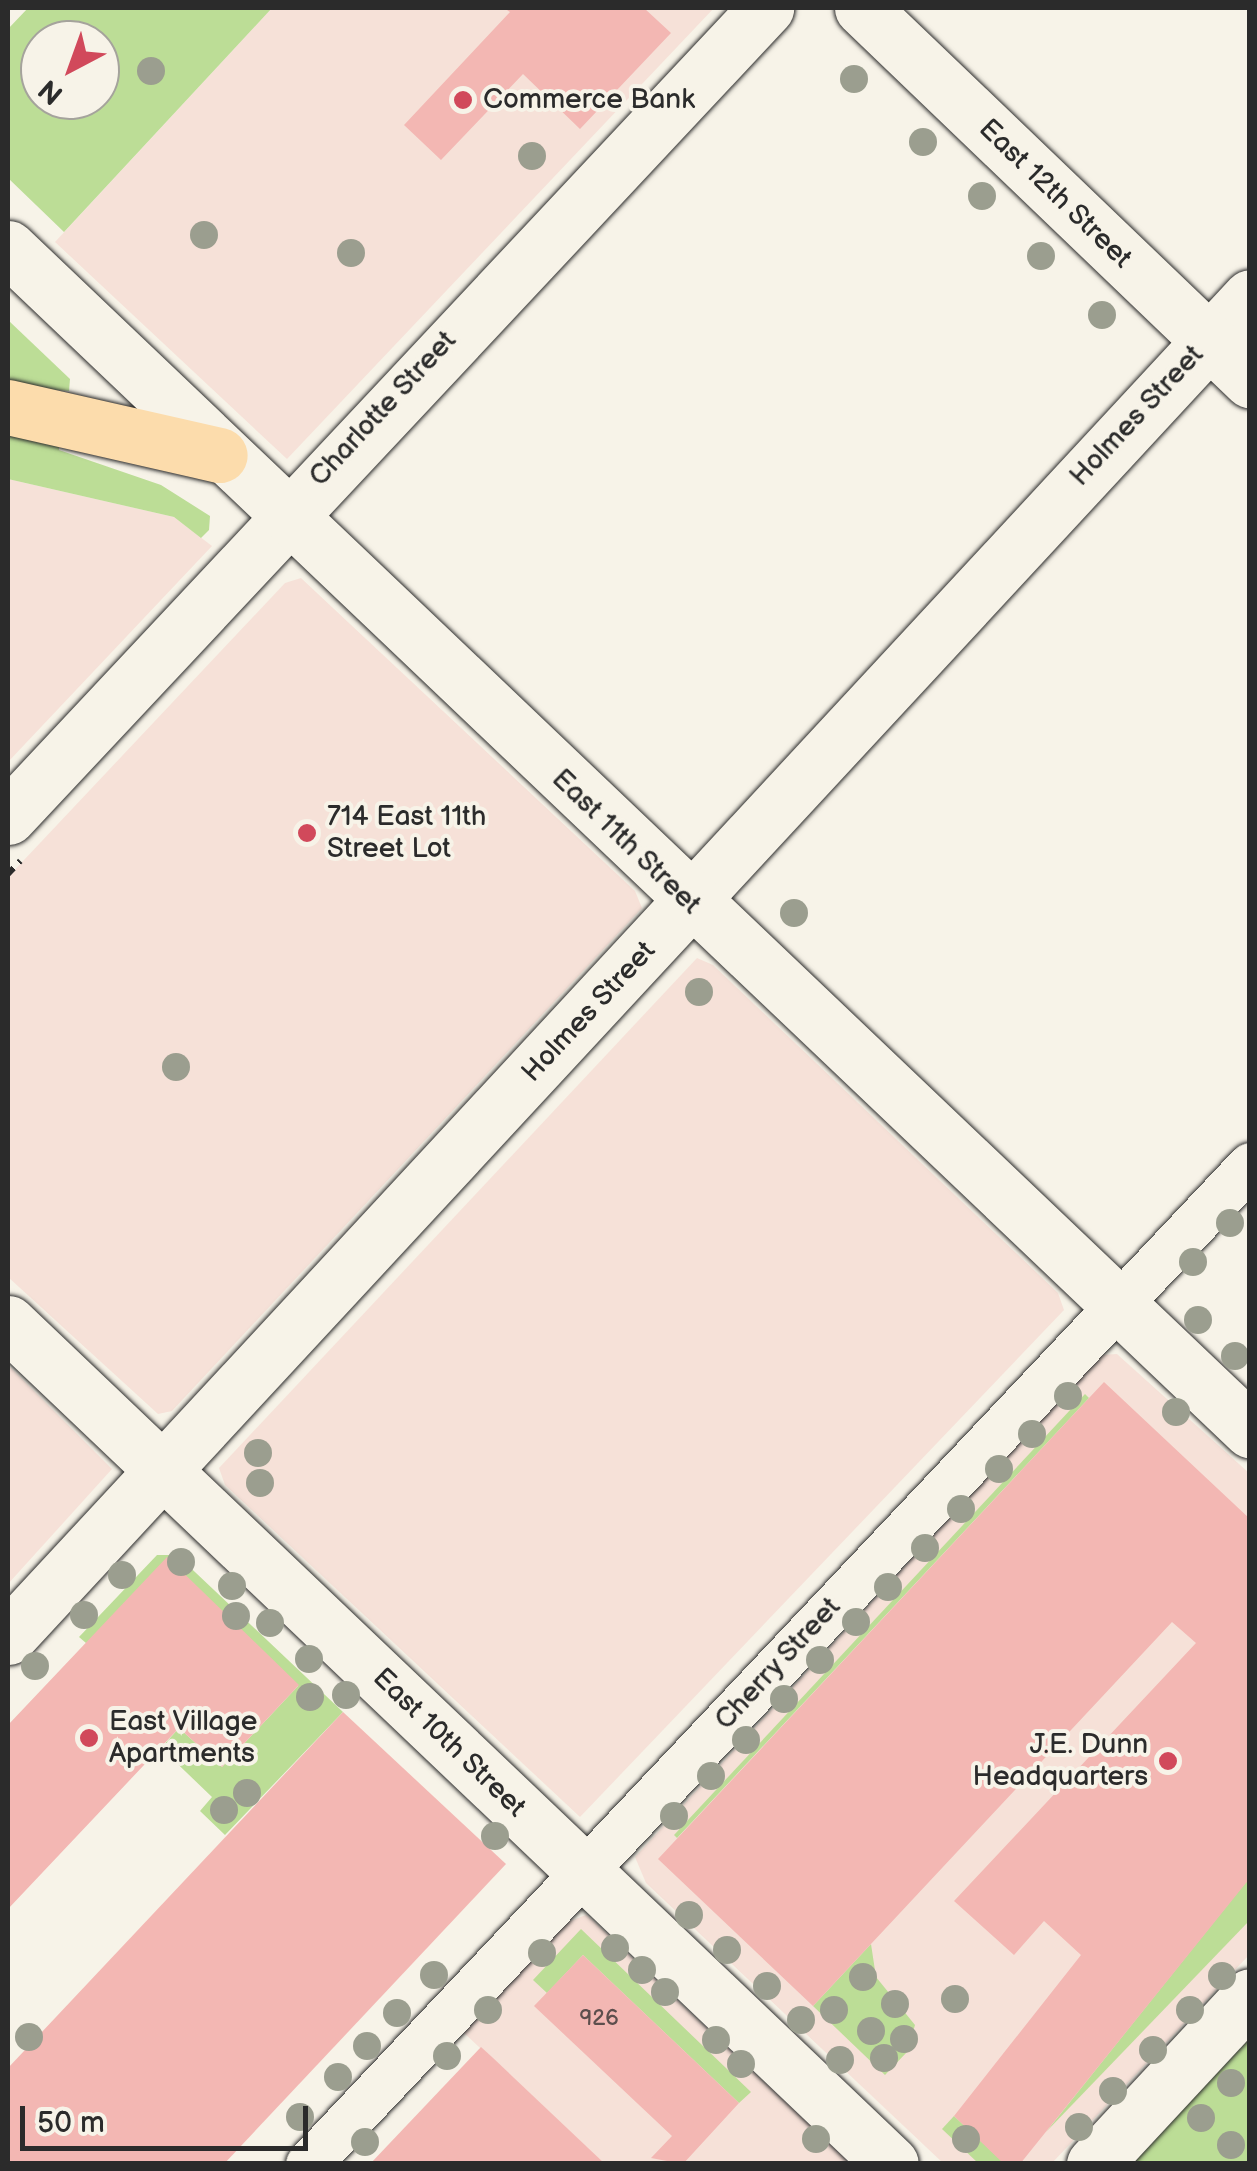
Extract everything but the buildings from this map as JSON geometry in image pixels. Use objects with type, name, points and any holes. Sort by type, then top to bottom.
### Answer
[{"type":"highway","points":[[8,407],[220,455]]},
{"type":"main road","name":"Charlotte Street","points":[[8,817],[284,516],[766,8]]},
{"type":"main road","name":"East 12th Street","points":[[862,8],[1250,380]]},
{"type":"main road","name":"East 11th Street","points":[[8,248],[689,903],[1250,1430]]},
{"type":"main road","name":"Holmes Street","points":[[8,1637],[164,1474],[1250,296]]},
{"type":"main road","name":"East 10th Street","points":[[8,1323],[891,2164]]},
{"type":"main road","points":[[1094,2164],[1250,1996]]},
{"type":"street","name":"Cherry Street","points":[[308,2164],[582,1869],[1250,1165]]},
{"type":"shaded area","points":[[272,8],[714,8],[287,459],[55,242]]},
{"type":"shaded area","points":[[8,479],[174,517],[212,546],[8,762]]},
{"type":"shaded area","points":[[301,578],[635,891],[642,908],[172,1411],[158,1414],[8,1277],[8,877],[285,583]]},
{"type":"shaded area","points":[[697,958],[713,965],[1058,1293],[1064,1310],[580,1817],[225,1485],[219,1468]]},
{"type":"shaded area","points":[[1117,1354],[1249,1473],[1249,1955],[1052,2163],[943,2163],[646,1883],[635,1857],[1101,1355]]},
{"type":"shaded area","points":[[8,1365],[112,1469],[8,1584]]},
{"type":"shaded area","points":[[586,1915],[850,2163],[603,2163],[463,2032],[565,1923]]},
{"type":"green space","points":[[28,8],[272,8],[64,232],[8,178],[8,29]]},
{"type":"green space","points":[[8,320],[70,379],[69,391],[8,386]]},
{"type":"green space","points":[[8,435],[59,439],[59,450],[161,485],[210,516],[209,530],[201,538],[174,517],[8,479]]},
{"type":"green space","points":[[1085,1394],[1089,1398],[677,1838],[674,1835]]},
{"type":"green space","points":[[157,1555],[177,1555],[343,1712],[225,1835],[200,1811],[212,1797],[161,1748],[179,1728],[222,1767],[298,1686],[86,1643],[79,1637]]},
{"type":"green space","points":[[1249,1878],[1249,1921],[1046,2132]]},
{"type":"green space","points":[[581,1929],[751,2092],[739,2103],[583,1955],[547,1993],[533,1980]]},
{"type":"green space","points":[[871,1944],[876,1977],[915,2025],[907,2052],[885,2075],[813,2006]]},
{"type":"green space","points":[[1249,2039],[1249,2163],[1133,2163]]},
{"type":"green space","points":[[954,2116],[1004,2163],[978,2163],[942,2129]]},
{"type":"place","name":"Commerce Bank","points":[[463,100]]},
{"type":"place","name":"714 East 11th Street Lot","points":[[307,833]]},
{"type":"place","name":"East Village Apartments","points":[[89,1738]]},
{"type":"place","name":"J.E. Dunn Headquarters","points":[[1168,1761]]}]
